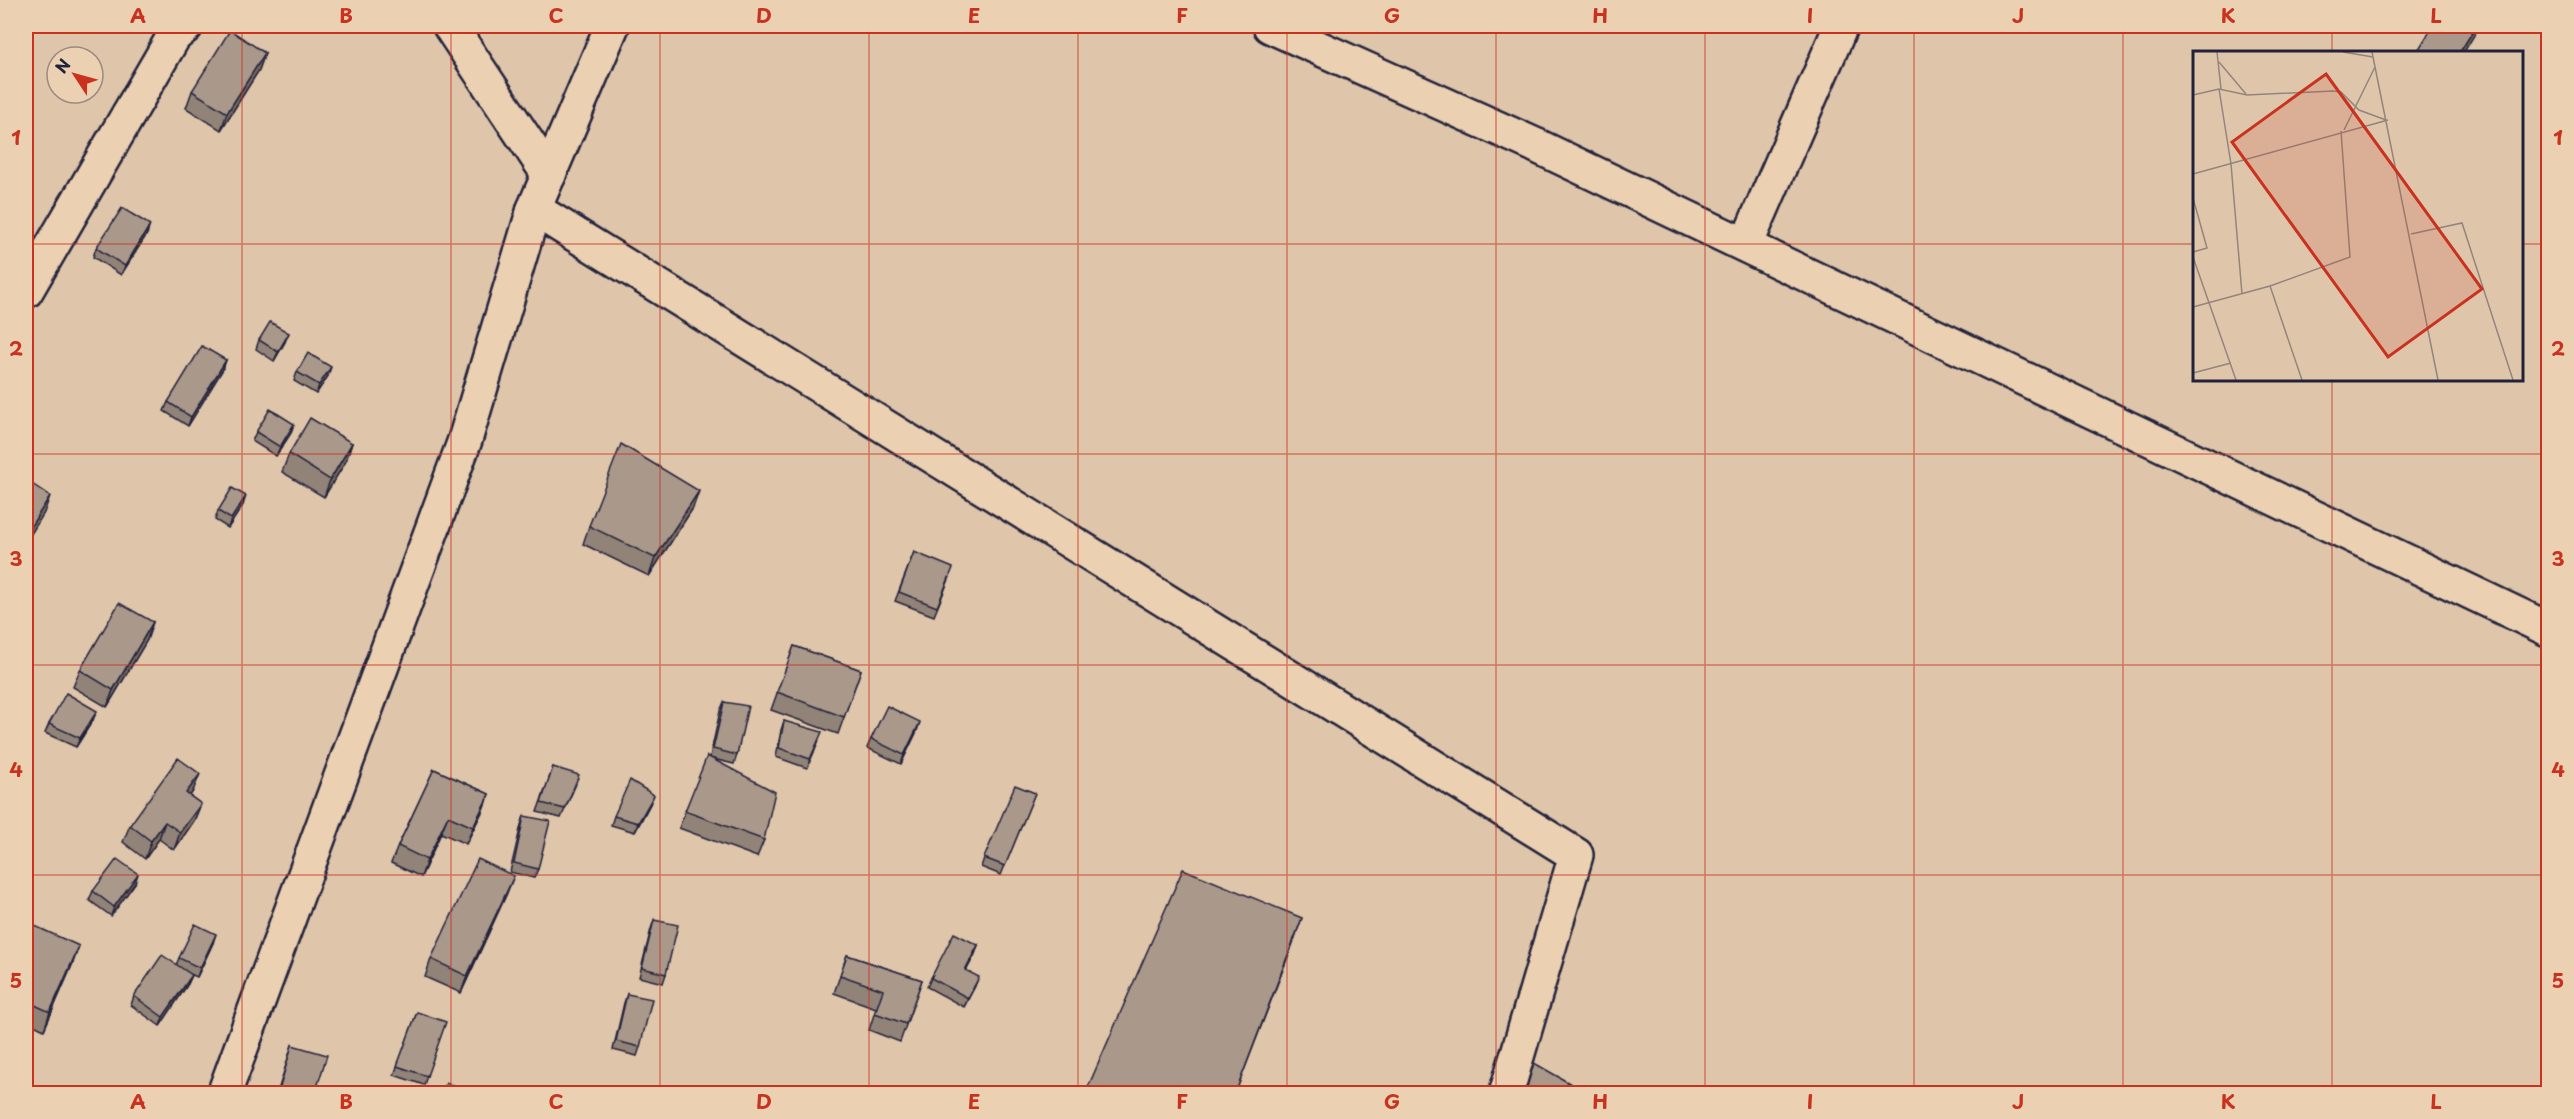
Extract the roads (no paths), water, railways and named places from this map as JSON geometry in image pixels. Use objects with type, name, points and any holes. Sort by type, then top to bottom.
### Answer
[{"type":"street","points":[[26,291],[174,36],[186,26]]},
{"type":"street","points":[[450,26],[549,175]]},
{"type":"street","points":[[224,1094],[465,440],[534,209],[612,26]]},
{"type":"street","points":[[1270,26],[1535,145],[2548,629]]},
{"type":"street","points":[[1746,245],[1841,26]]},
{"type":"street","points":[[534,209],[1576,855],[1506,1094]]}]
